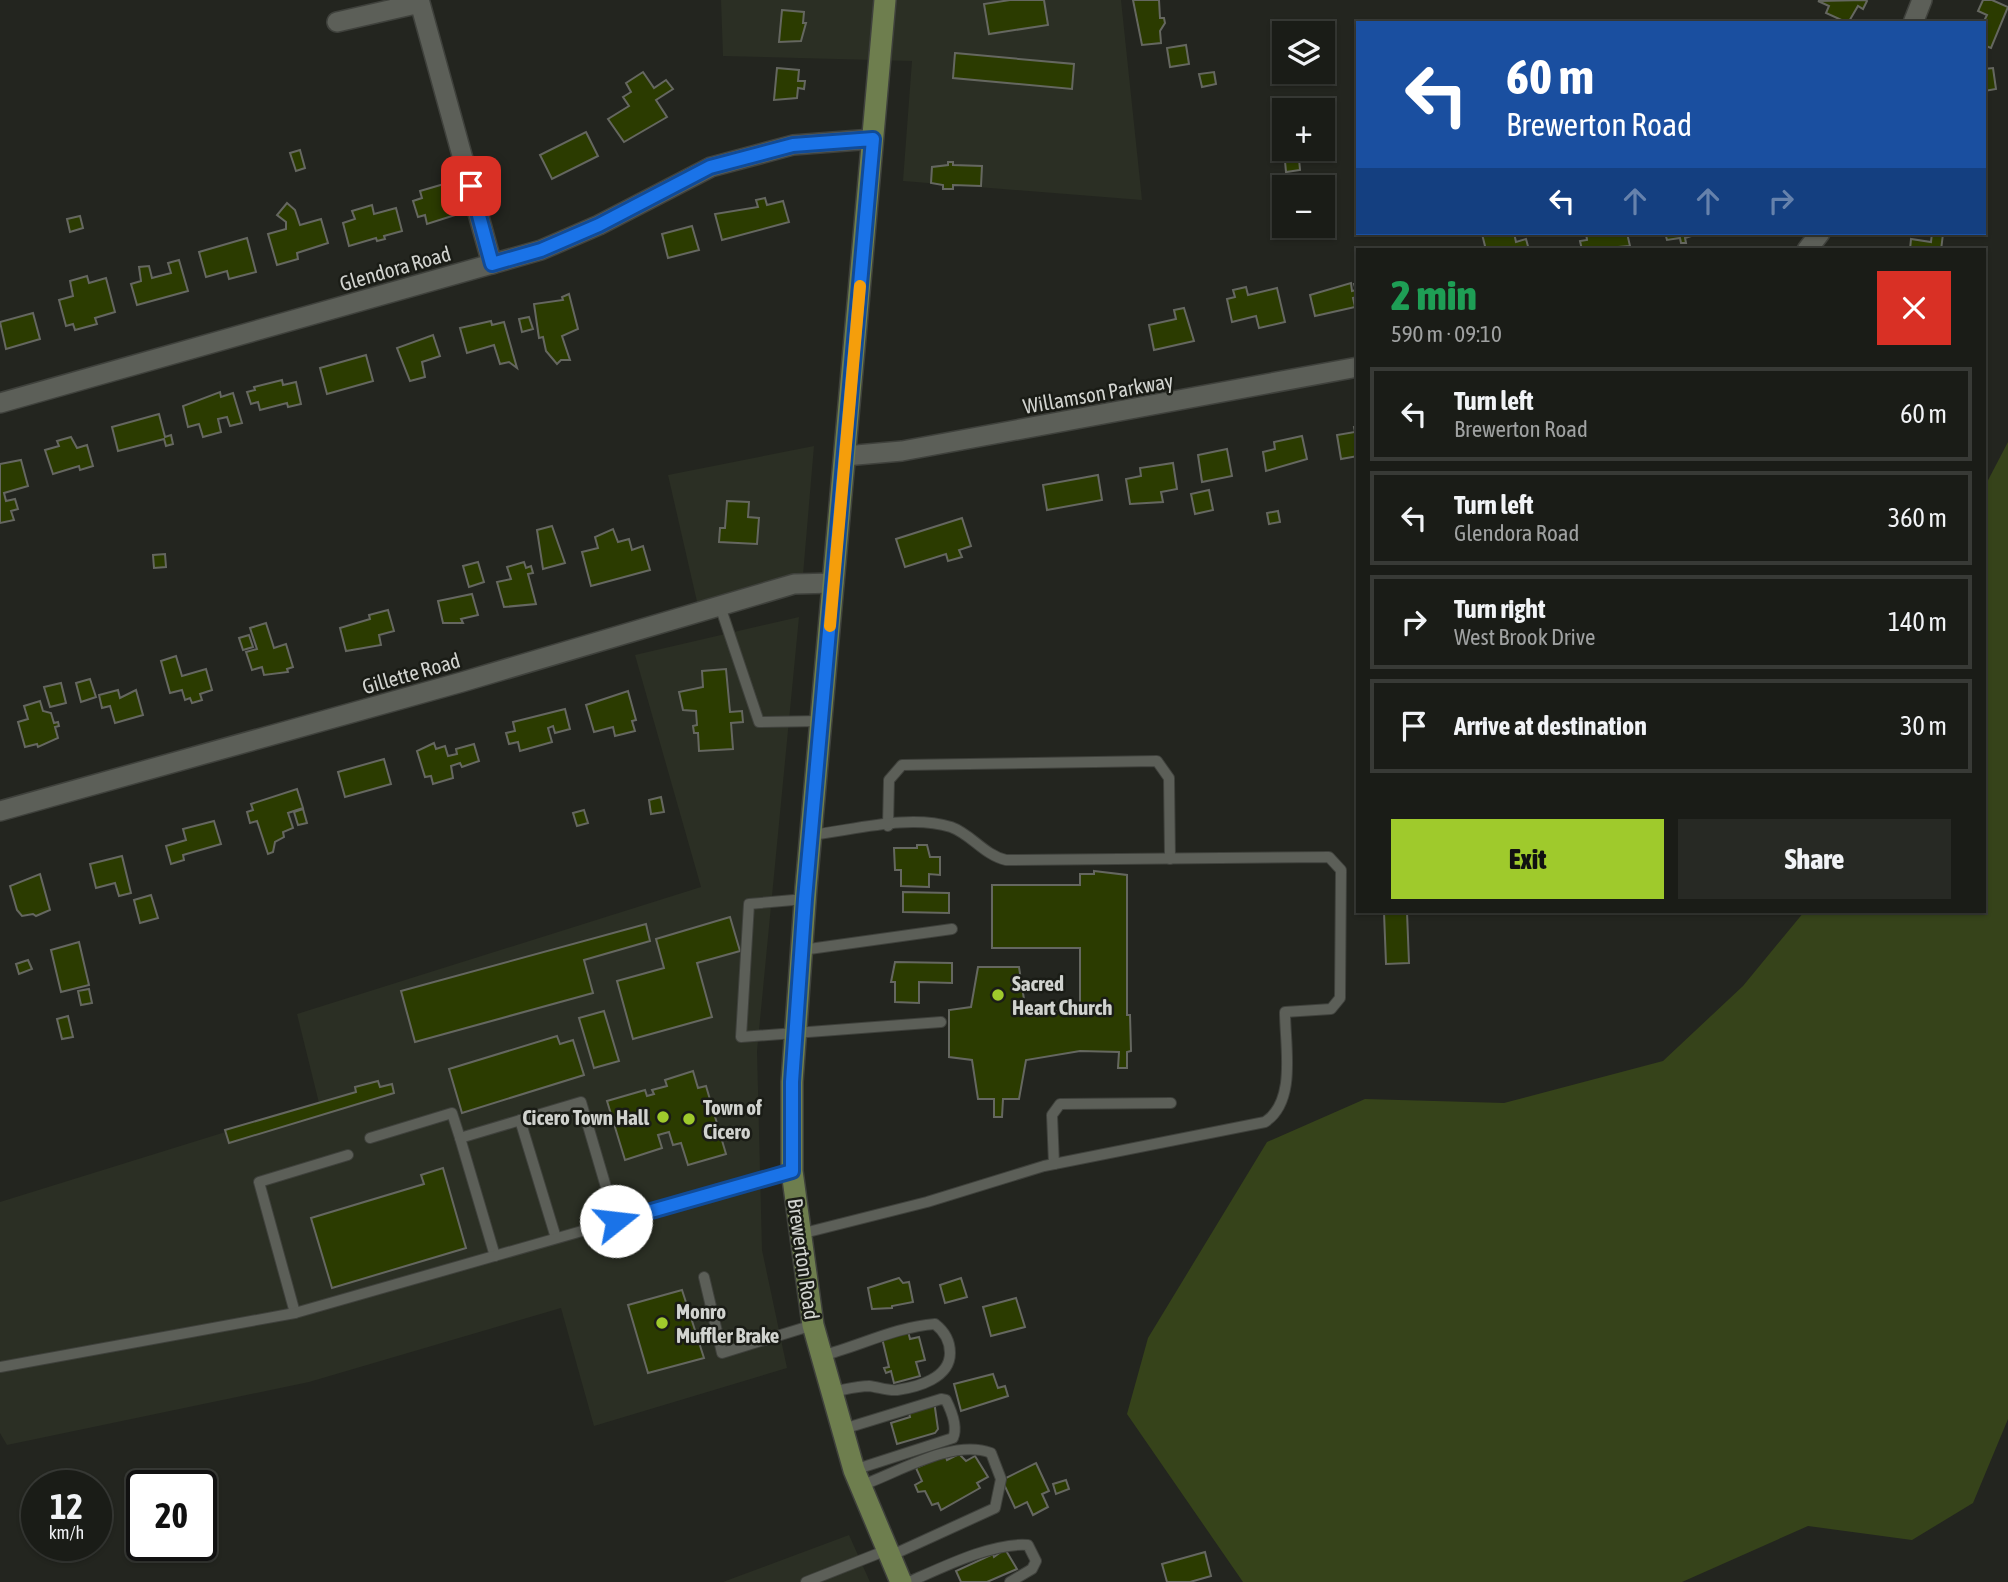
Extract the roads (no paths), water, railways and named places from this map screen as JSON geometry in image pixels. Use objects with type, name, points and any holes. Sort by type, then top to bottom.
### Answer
[{"type":"main road","name":"Brewerton Road","points":[[885,0],[805,899],[796,1032],[792,1171],[813,1325],[830,1392],[857,1478],[901,1582]]},
{"type":"street","points":[[1914,21],[1922,0]]},
{"type":"street","points":[[337,22],[420,3],[492,264]]},
{"type":"street","name":"Glendora Road","points":[[0,403],[541,250],[599,225],[710,167],[793,145],[873,139]]},
{"type":"street","name":"Willamson Parkway","points":[[845,456],[902,451],[1356,367]]},
{"type":"street","name":"Gillette Road","points":[[0,811],[463,682],[794,584],[834,583]]},
{"type":"lane","points":[[720,606],[759,722],[822,721]]},
{"type":"lane","points":[[888,826],[889,780],[902,765],[1157,761],[1170,778],[1170,859]]},
{"type":"lane","points":[[799,1234],[927,1202],[1054,1164],[1265,1122],[1278,1114],[1285,1097],[1285,1012],[1331,1009],[1340,998],[1341,870],[1329,857],[1006,860],[993,857],[953,828],[933,824],[811,835]]},
{"type":"lane","points":[[805,899],[749,904],[741,1037],[942,1022]]},
{"type":"lane","points":[[802,950],[952,929]]},
{"type":"lane","points":[[460,1138],[581,1102],[616,1221]]},
{"type":"lane","points":[[1054,1164],[1052,1115],[1060,1104],[1171,1103]]},
{"type":"lane","points":[[370,1138],[452,1113],[495,1256]]},
{"type":"lane","points":[[520,1119],[556,1238]]},
{"type":"lane","points":[[296,1313],[258,1182],[348,1154]]},
{"type":"lane","points":[[0,1367],[296,1313],[792,1171]]},
{"type":"lane","points":[[704,1277],[722,1353],[813,1325]]},
{"type":"lane","points":[[821,1356],[860,1346],[902,1329],[935,1324],[943,1330],[950,1348],[950,1361],[945,1371],[935,1379],[895,1390],[868,1386],[830,1392]]},
{"type":"lane","points":[[841,1430],[941,1399],[950,1407],[956,1432],[953,1438],[857,1478]]},
{"type":"lane","points":[[806,1582],[888,1553],[995,1508],[1001,1479],[991,1453],[982,1449],[941,1453],[857,1478]]},
{"type":"lane","points":[[909,1582],[985,1553],[1017,1544],[1028,1545],[1036,1561],[1032,1569],[1010,1582]]},
{"type":"place","name":"Sacred Heart Church","points":[[998,995]]},
{"type":"place","name":"Cicero Town Hall","points":[[663,1117]]},
{"type":"place","name":"Town of Cicero","points":[[689,1119]]},
{"type":"place","name":"Monro Muffler Brake","points":[[662,1323]]}]
